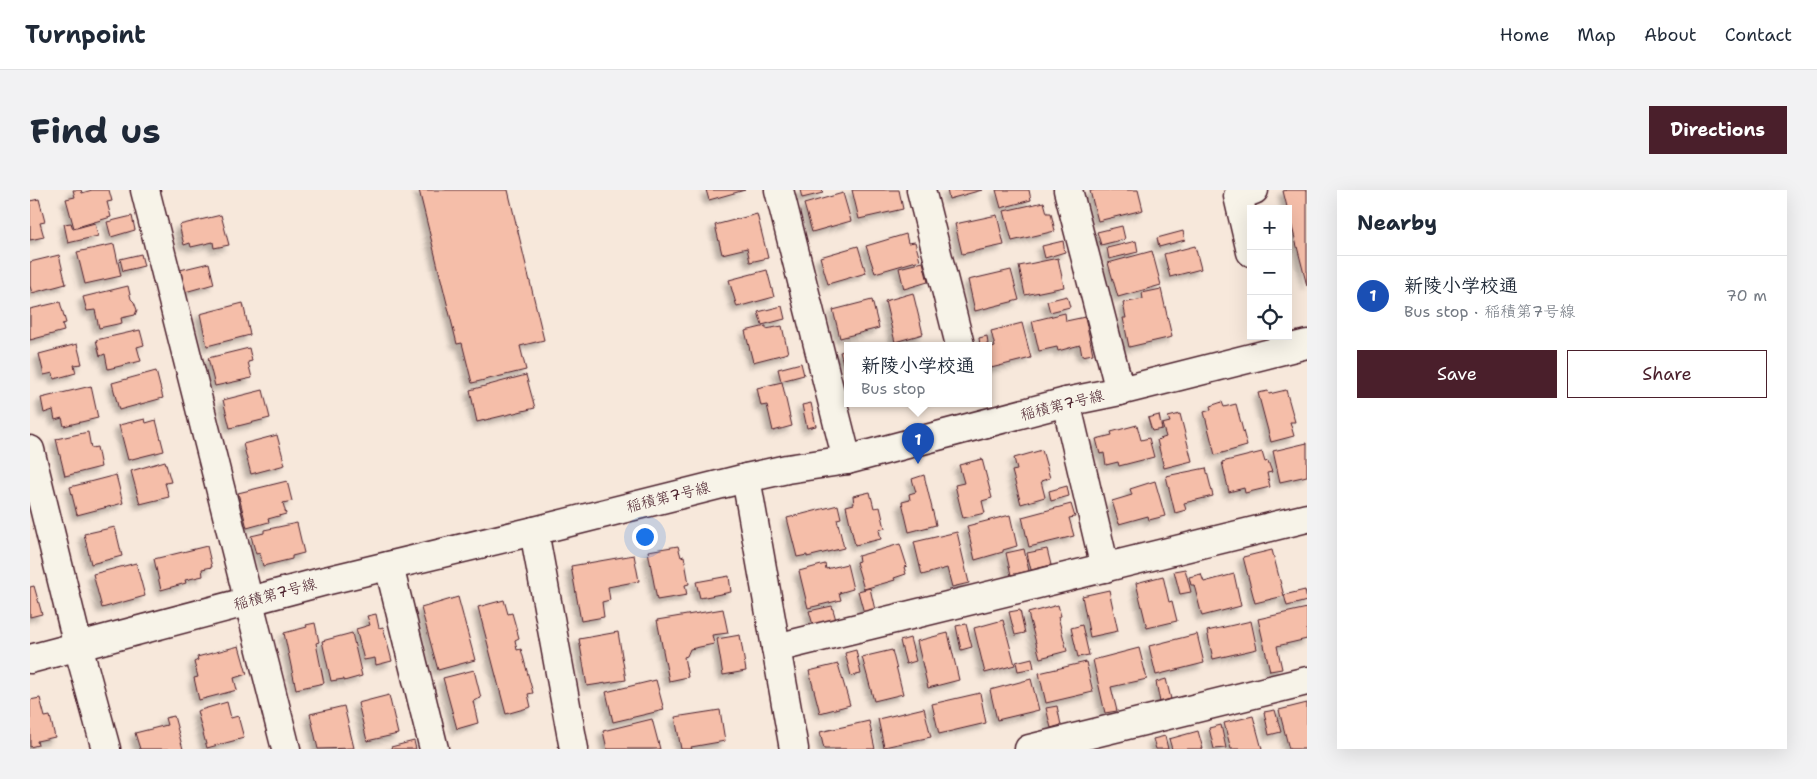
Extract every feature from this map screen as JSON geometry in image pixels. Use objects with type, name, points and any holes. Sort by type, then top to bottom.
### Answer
[{"type":"street","points":[[145,190],[286,749]]},
{"type":"street","points":[[779,190],[847,460]]},
{"type":"street","points":[[921,190],[959,342]]},
{"type":"street","points":[[1068,190],[1120,391]]},
{"type":"street","points":[[1251,250],[1238,196],[1254,190]]},
{"type":"street","name":"稲積第7号線","points":[[30,659],[248,601],[746,478],[787,469],[847,460],[980,414],[1066,402],[1120,391],[1272,344],[1307,344]]},
{"type":"street","points":[[1066,402],[1105,568]]},
{"type":"street","points":[[30,450],[78,646],[106,749]]},
{"type":"street","points":[[746,478],[794,749]]},
{"type":"street","points":[[776,648],[1105,568],[1306,524]]},
{"type":"street","points":[[534,531],[574,749]]},
{"type":"street","points":[[389,566],[434,749]]},
{"type":"street","points":[[1029,749],[1307,681]]},
{"type":"building","points":[[73,190],[81,190],[82,193],[92,190],[109,190],[112,201],[107,202],[111,217],[74,228],[66,199],[75,197]]},
{"type":"building","points":[[419,190],[508,190],[544,340],[520,346],[526,370],[472,383],[462,343],[457,344]]},
{"type":"building","points":[[706,190],[745,190],[709,200]]},
{"type":"building","points":[[800,190],[822,190],[823,193],[802,198]]},
{"type":"building","points":[[852,190],[899,190],[903,209],[859,219]]},
{"type":"building","points":[[947,190],[982,190],[949,199]]},
{"type":"building","points":[[996,190],[1029,190],[1031,200],[1001,208]]},
{"type":"building","points":[[1138,190],[1143,210],[1098,221],[1090,191]]},
{"type":"building","points":[[1307,190],[1307,286],[1292,227],[1292,205],[1287,205],[1283,191]]},
{"type":"building","points":[[843,193],[851,221],[812,232],[804,204]]},
{"type":"building","points":[[39,199],[45,222],[40,223],[44,237],[30,240],[30,201]]},
{"type":"building","points":[[1044,202],[1047,213],[1051,213],[1055,231],[1012,241],[1004,211]]},
{"type":"building","points":[[757,214],[768,258],[750,262],[747,248],[722,254],[715,225]]},
{"type":"building","points":[[221,215],[229,245],[214,248],[213,242],[191,247],[190,243],[184,245],[179,225]]},
{"type":"building","points":[[997,215],[1004,245],[962,254],[955,224]]},
{"type":"building","points":[[132,216],[135,230],[111,237],[107,222]]},
{"type":"building","points":[[71,223],[73,229],[95,223],[98,236],[68,243],[64,224]]},
{"type":"building","points":[[1122,226],[1125,239],[1101,245],[1097,232]]},
{"type":"building","points":[[1183,231],[1185,240],[1159,247],[1157,238]]},
{"type":"building","points":[[906,234],[908,243],[915,242],[920,260],[875,273],[866,246]]},
{"type":"building","points":[[1063,241],[1065,252],[1045,258],[1042,246]]},
{"type":"building","points":[[1136,241],[1138,252],[1109,259],[1107,248]]},
{"type":"building","points":[[114,244],[121,276],[85,284],[77,252]]},
{"type":"building","points":[[858,246],[866,273],[828,284],[820,257]]},
{"type":"building","points":[[1195,246],[1201,269],[1170,277],[1164,254]]},
{"type":"building","points":[[1152,251],[1161,285],[1118,297],[1108,263]]},
{"type":"building","points":[[141,254],[144,266],[123,271],[120,259]]},
{"type":"building","points":[[59,255],[66,284],[32,293],[30,286],[30,262]]},
{"type":"building","points":[[1058,258],[1064,287],[1025,295],[1019,266]]},
{"type":"building","points":[[923,262],[928,282],[904,289],[899,268]]},
{"type":"building","points":[[209,263],[214,284],[185,292],[180,270]]},
{"type":"building","points":[[767,270],[774,297],[737,307],[729,280]]},
{"type":"building","points":[[1011,270],[1019,300],[975,311],[968,280]]},
{"type":"building","points":[[128,286],[131,299],[137,310],[135,315],[121,318],[122,323],[99,328],[95,310],[87,311],[83,297]]},
{"type":"building","points":[[1161,289],[1172,337],[1129,347],[1123,318],[1126,318],[1123,303],[1143,299],[1142,293]]},
{"type":"building","points":[[913,293],[923,334],[895,342],[885,301]]},
{"type":"building","points":[[1067,296],[1070,307],[1050,312],[1047,301]]},
{"type":"building","points":[[872,300],[879,328],[840,338],[833,310]]},
{"type":"building","points":[[60,302],[66,323],[62,324],[64,331],[30,340],[30,309]]},
{"type":"building","points":[[243,303],[250,335],[207,346],[200,314]]},
{"type":"building","points":[[782,306],[785,319],[762,325],[758,312]]},
{"type":"building","points":[[1065,313],[1066,321],[1085,317],[1093,354],[1082,356],[1080,345],[1058,351],[1057,347],[1039,351],[1032,321]]},
{"type":"building","points":[[1022,323],[1031,358],[992,368],[992,348],[995,347],[991,331]]},
{"type":"building","points":[[766,326],[766,329],[782,326],[788,353],[753,362],[745,331]]},
{"type":"building","points":[[140,330],[144,345],[137,347],[141,361],[108,369],[105,354],[100,356],[96,340]]},
{"type":"building","points":[[987,336],[988,342],[980,342],[979,338]]},
{"type":"building","points":[[77,344],[82,364],[74,365],[76,373],[54,379],[53,373],[44,375],[39,354]]},
{"type":"building","points":[[249,348],[252,361],[248,362],[252,378],[215,386],[208,358]]},
{"type":"building","points":[[844,351],[843,363],[840,352]]},
{"type":"building","points":[[801,363],[804,375],[781,381],[778,369]]},
{"type":"building","points":[[156,371],[163,398],[119,410],[112,383]]},
{"type":"building","points":[[526,375],[535,408],[477,422],[470,390]]},
{"type":"building","points":[[782,382],[792,426],[773,431],[767,405],[761,406],[757,388]]},
{"type":"building","points":[[91,386],[98,418],[64,426],[62,418],[55,420],[53,410],[44,413],[41,398]]},
{"type":"building","points":[[263,390],[270,418],[230,428],[223,400]]},
{"type":"building","points":[[1286,390],[1295,422],[1290,422],[1294,436],[1271,442],[1258,393],[1268,391],[1269,394]]},
{"type":"building","points":[[1222,402],[1224,407],[1236,404],[1247,446],[1215,455],[1204,412],[1211,410],[1210,406]]},
{"type":"building","points":[[811,403],[816,426],[807,428],[802,405]]},
{"type":"building","points":[[1180,414],[1192,461],[1164,468],[1157,440],[1166,437],[1162,424],[1170,422],[1168,417]]},
{"type":"building","points":[[1159,415],[1162,429],[1152,431],[1148,418]]},
{"type":"building","points":[[145,419],[146,423],[156,420],[164,451],[128,460],[119,425]]},
{"type":"building","points":[[1137,425],[1141,440],[1149,438],[1154,457],[1119,466],[1118,462],[1106,465],[1104,453],[1100,454],[1096,439],[1112,435],[1111,432]]},
{"type":"building","points":[[88,432],[91,448],[97,447],[101,467],[65,476],[56,439]]},
{"type":"building","points":[[277,435],[285,465],[251,474],[243,444]]},
{"type":"building","points":[[1307,443],[1307,476],[1280,482],[1273,451]]},
{"type":"building","points":[[1042,450],[1050,478],[1041,481],[1045,497],[1021,504],[1012,471],[1017,470],[1014,458]]},
{"type":"building","points":[[1262,452],[1265,462],[1268,461],[1272,472],[1267,473],[1270,487],[1245,493],[1244,488],[1229,492],[1222,462]]},
{"type":"building","points":[[982,459],[992,498],[982,501],[985,513],[963,518],[955,485],[964,483],[959,465]]},
{"type":"building","points":[[165,461],[171,482],[165,483],[169,497],[140,504],[131,471]]},
{"type":"building","points":[[1206,468],[1213,496],[1184,503],[1186,510],[1175,513],[1166,476]]},
{"type":"building","points":[[116,475],[123,503],[77,515],[70,487]]},
{"type":"building","points":[[924,475],[936,525],[909,532],[902,502],[910,500],[909,494],[916,492],[912,479]]},
{"type":"building","points":[[287,481],[292,501],[283,503],[286,514],[268,519],[269,522],[247,528],[238,493]]},
{"type":"building","points":[[1155,481],[1165,516],[1149,520],[1148,516],[1119,524],[1112,501],[1132,495],[1130,489]]},
{"type":"building","points":[[1067,486],[1069,496],[1051,501],[1049,491]]},
{"type":"building","points":[[870,492],[874,508],[880,507],[885,528],[879,530],[881,539],[855,545],[846,506],[854,504],[853,496]]},
{"type":"building","points":[[1071,504],[1075,517],[1069,518],[1074,536],[1029,547],[1022,517]]},
{"type":"building","points":[[838,505],[841,518],[837,519],[844,548],[807,557],[807,555],[797,557],[787,518]]},
{"type":"building","points":[[1010,515],[1017,546],[975,560],[967,526]]},
{"type":"building","points":[[297,523],[304,553],[292,556],[292,559],[263,566],[260,553],[256,554],[251,536],[264,533],[264,530]]},
{"type":"building","points":[[115,527],[122,556],[91,564],[84,534]]},
{"type":"building","points":[[957,532],[969,583],[952,587],[947,568],[922,575],[914,542]]},
{"type":"building","points":[[900,544],[907,566],[904,567],[906,574],[894,578],[895,580],[864,589],[856,562],[859,561],[858,556]]},
{"type":"building","points":[[207,546],[212,567],[202,569],[203,576],[185,580],[186,583],[161,590],[154,559]]},
{"type":"building","points":[[678,546],[681,557],[684,556],[689,584],[685,585],[687,595],[657,600],[648,551]]},
{"type":"building","points":[[1024,549],[1029,571],[1011,575],[1006,553]]},
{"type":"building","points":[[1047,549],[1051,565],[1031,570],[1027,553]]},
{"type":"building","points":[[1272,550],[1284,596],[1255,603],[1243,557]]},
{"type":"building","points":[[634,555],[639,581],[608,587],[610,600],[602,602],[604,617],[581,621],[571,566]]},
{"type":"building","points":[[136,563],[145,596],[102,608],[93,574]]},
{"type":"building","points":[[825,564],[826,569],[847,564],[853,589],[839,593],[841,600],[808,608],[799,571]]},
{"type":"building","points":[[1185,569],[1191,592],[1180,594],[1174,571]]},
{"type":"building","points":[[1201,574],[1204,582],[1234,574],[1241,606],[1202,616],[1194,585],[1191,585],[1189,577]]},
{"type":"building","points":[[729,576],[731,592],[700,598],[696,582]]},
{"type":"building","points":[[1163,576],[1169,602],[1172,601],[1177,621],[1147,628],[1136,583]]},
{"type":"building","points":[[34,586],[42,614],[30,617],[30,587]]},
{"type":"building","points":[[870,588],[875,610],[864,613],[858,591]]},
{"type":"building","points":[[1109,590],[1118,631],[1090,637],[1082,596]]},
{"type":"building","points":[[1305,590],[1307,601],[1287,606],[1284,595]]},
{"type":"building","points":[[458,597],[475,660],[438,670],[421,608]]},
{"type":"building","points":[[504,600],[508,614],[512,613],[519,638],[515,640],[517,650],[521,649],[533,693],[528,694],[531,707],[506,714],[478,607]]},
{"type":"building","points":[[1058,605],[1061,616],[1058,617],[1067,651],[1040,658],[1028,613]]},
{"type":"building","points":[[832,606],[836,620],[813,625],[809,611]]},
{"type":"building","points":[[1307,608],[1307,639],[1277,646],[1282,669],[1270,671],[1258,619]]},
{"type":"building","points":[[723,609],[728,633],[712,635],[714,644],[690,649],[687,656],[684,657],[688,677],[669,681],[657,620]]},
{"type":"building","points":[[1020,610],[1025,633],[1015,635],[1009,612]]},
{"type":"building","points":[[376,614],[379,628],[383,627],[392,661],[376,665],[375,658],[364,660],[356,629],[370,625],[367,616]]},
{"type":"building","points":[[1003,620],[1015,665],[985,673],[974,628]]},
{"type":"building","points":[[1251,621],[1257,649],[1213,659],[1207,631]]},
{"type":"building","points":[[315,623],[319,642],[316,643],[324,683],[296,689],[284,633]]},
{"type":"building","points":[[966,624],[972,647],[961,650],[956,626]]},
{"type":"building","points":[[1082,625],[1089,655],[1078,657],[1071,628]]},
{"type":"building","points":[[618,632],[626,680],[587,686],[579,639]]},
{"type":"building","points":[[352,633],[362,676],[344,681],[344,679],[331,681],[322,641]]},
{"type":"building","points":[[948,633],[959,680],[928,688],[917,641]]},
{"type":"building","points":[[1197,634],[1204,663],[1156,675],[1149,646]]},
{"type":"building","points":[[740,635],[746,671],[723,675],[717,639]]},
{"type":"building","points":[[910,638],[916,661],[906,664],[900,641]]},
{"type":"building","points":[[239,646],[247,674],[234,678],[237,690],[199,700],[194,678],[198,677],[194,662],[198,660],[197,657]]},
{"type":"building","points":[[1139,648],[1147,679],[1111,687],[1117,711],[1105,713],[1093,660]]},
{"type":"building","points":[[856,650],[861,674],[851,676],[845,653]]},
{"type":"building","points":[[892,650],[903,694],[874,701],[862,657]]},
{"type":"building","points":[[1032,658],[1034,668],[1018,671],[1016,662]]},
{"type":"building","points":[[1086,662],[1093,692],[1046,703],[1039,673]]},
{"type":"building","points":[[838,664],[850,705],[820,713],[809,671]]},
{"type":"building","points":[[474,670],[481,698],[473,701],[478,723],[457,729],[443,678]]},
{"type":"building","points":[[1031,679],[1039,710],[997,720],[990,690]]},
{"type":"building","points":[[1166,679],[1171,699],[1160,702],[1156,682]]},
{"type":"building","points":[[656,680],[664,710],[613,722],[606,692]]},
{"type":"building","points":[[980,693],[986,723],[939,734],[932,704]]},
{"type":"building","points":[[389,695],[398,734],[367,741],[358,703]]},
{"type":"building","points":[[40,698],[45,717],[50,716],[55,737],[37,741],[38,745],[30,747],[30,700]]},
{"type":"building","points":[[227,702],[231,718],[238,716],[244,738],[207,748],[197,711]]},
{"type":"building","points":[[1307,703],[1307,749],[1289,749],[1279,710]]},
{"type":"building","points":[[344,706],[354,748],[318,749],[310,714]]},
{"type":"building","points":[[1057,706],[1061,725],[1051,728],[1046,708]]},
{"type":"building","points":[[924,708],[931,737],[884,747],[878,719]]},
{"type":"building","points":[[720,710],[725,741],[691,747],[692,749],[681,749],[675,717]]},
{"type":"building","points":[[1275,710],[1281,732],[1269,735],[1264,712]]},
{"type":"building","points":[[174,716],[183,749],[140,749],[135,733],[167,725],[165,718]]},
{"type":"building","points":[[1253,716],[1262,749],[1231,749],[1224,723]]},
{"type":"building","points":[[652,719],[660,749],[607,749],[603,731]]},
{"type":"building","points":[[869,721],[875,749],[824,749],[820,732]]},
{"type":"building","points":[[1221,725],[1226,748],[1214,749],[1209,728]]},
{"type":"building","points":[[1198,731],[1203,749],[1172,749],[1169,739]]},
{"type":"building","points":[[1165,736],[1168,749],[1156,749],[1153,739]]},
{"type":"building","points":[[414,741],[416,749],[392,749],[391,747]]},
{"type":"place","name":"新陵小学校通","points":[[918,464]]}]
